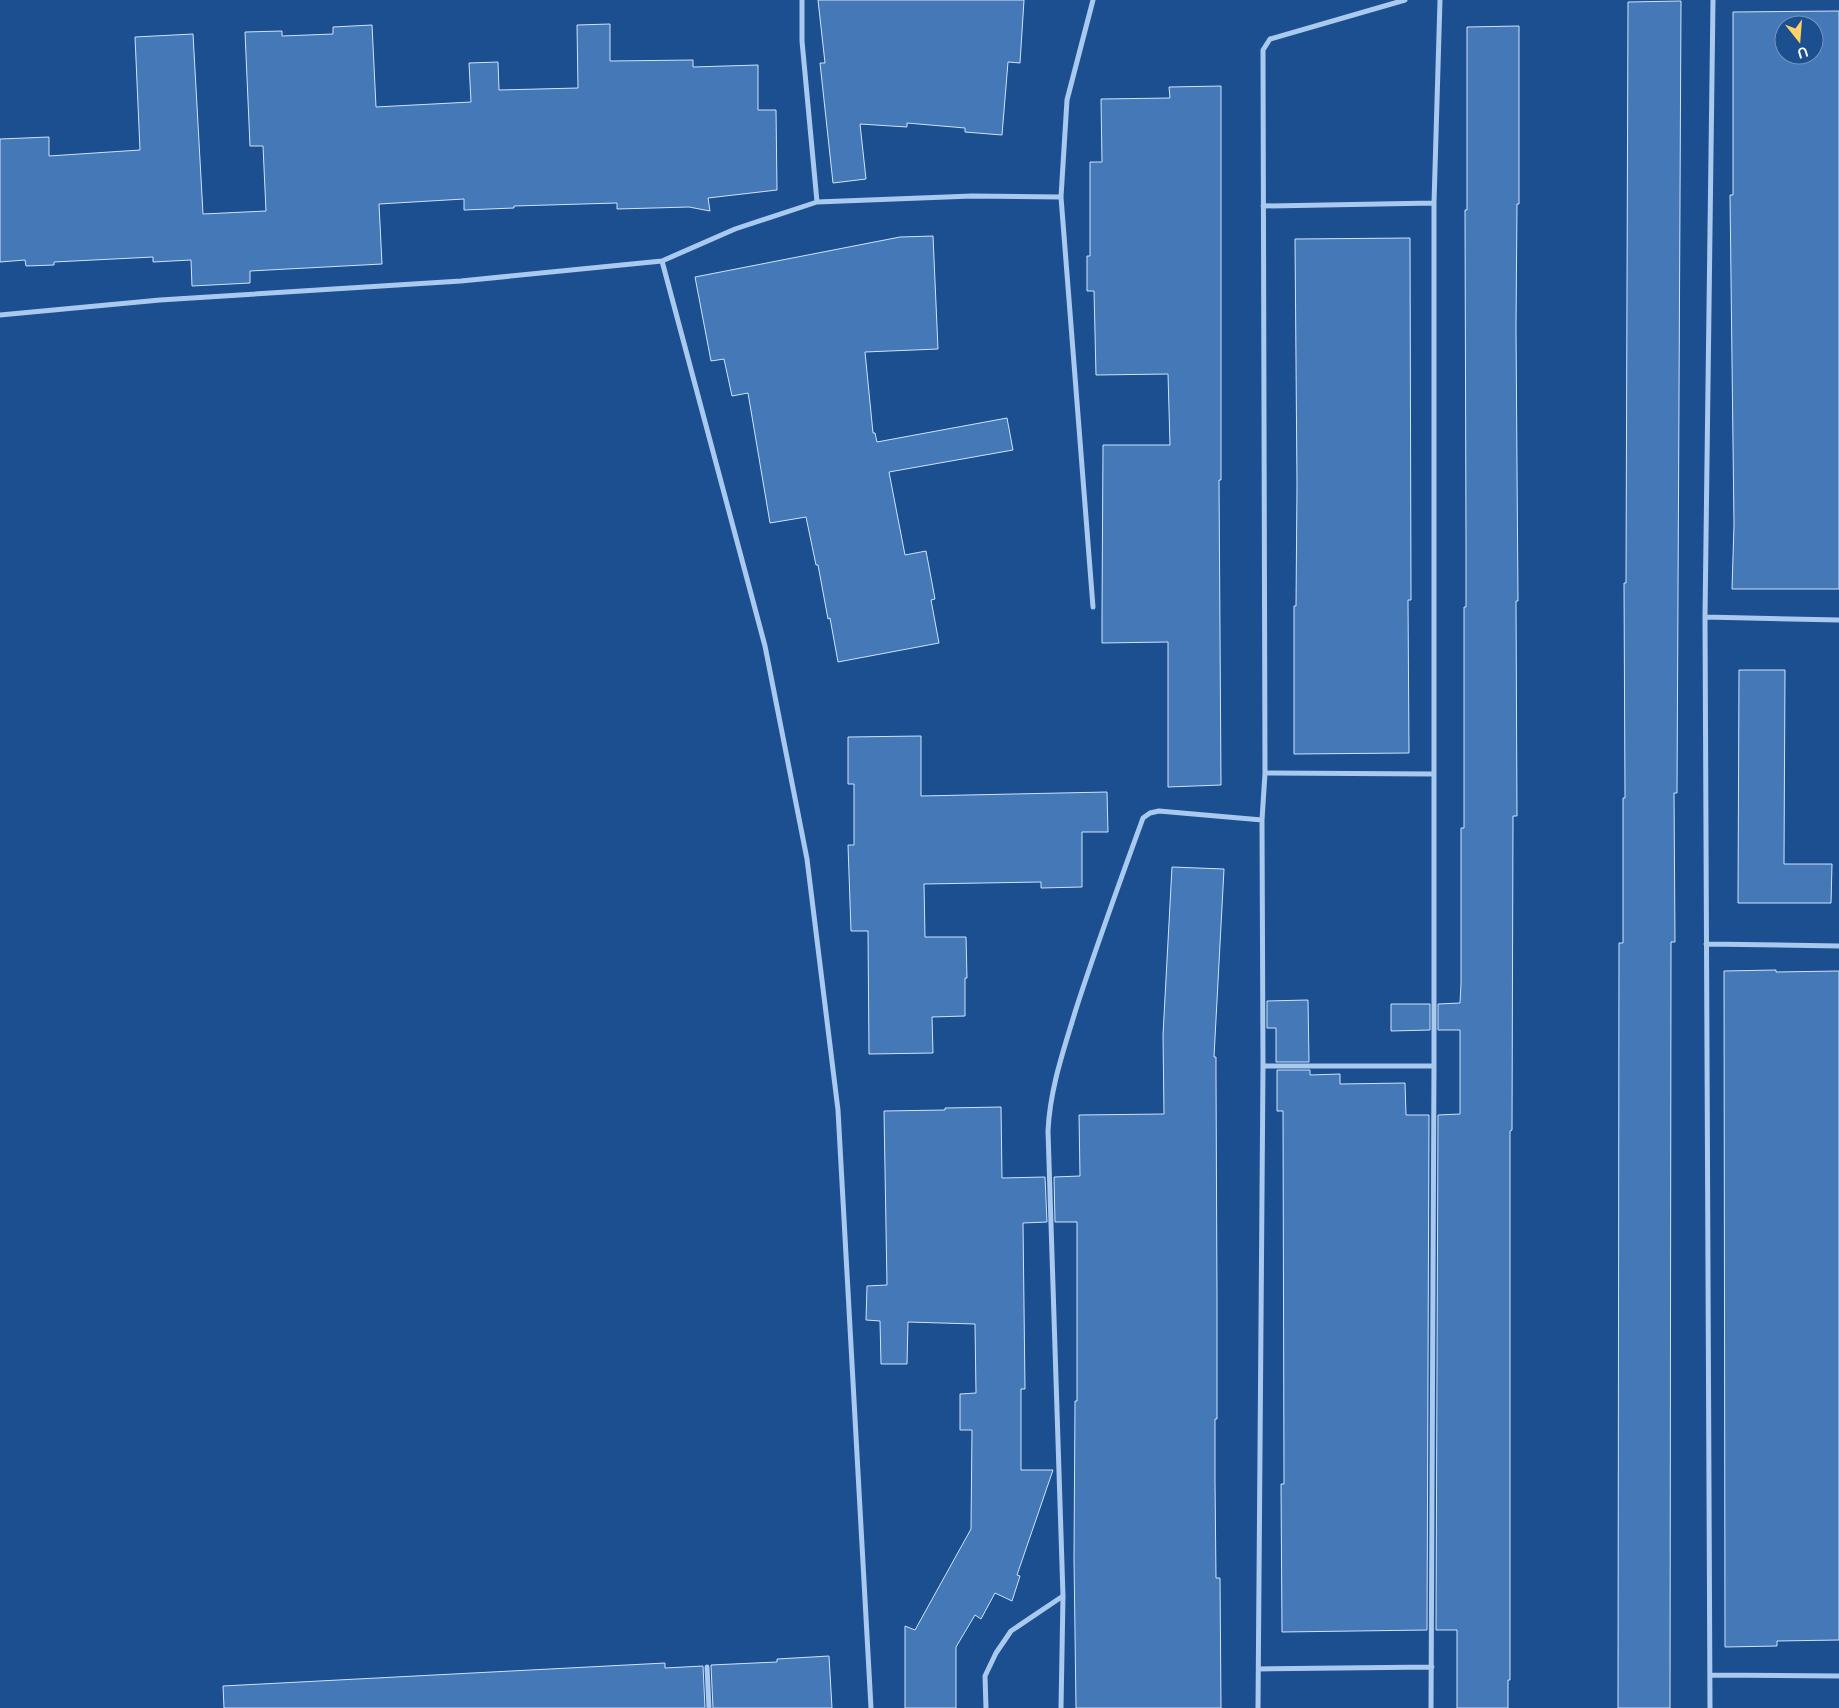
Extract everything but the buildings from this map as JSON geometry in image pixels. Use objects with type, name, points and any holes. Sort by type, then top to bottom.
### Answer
[{"type":"street","points":[[802,0],[802,42],[817,202]]},
{"type":"street","points":[[1092,0],[1067,100],[1061,197],[1093,607]]},
{"type":"street","points":[[1258,1708],[1263,1066],[1262,820],[1265,773],[1263,50],[1270,39],[1405,0]]},
{"type":"street","points":[[1431,1708],[1434,1066],[1434,203],[1440,0]]},
{"type":"street","points":[[1710,1708],[1705,617],[1713,0]]},
{"type":"street","points":[[0,315],[160,300],[461,281],[662,261],[735,229],[817,202],[972,196],[1061,197]]},
{"type":"street","points":[[1263,206],[1434,203]]},
{"type":"street","points":[[662,261],[765,646],[807,859],[838,1110],[871,1708]]},
{"type":"street","points":[[1705,617],[1839,620]]},
{"type":"street","points":[[1265,773],[1434,774]]},
{"type":"street","points":[[1061,1708],[1064,1596],[1048,1131],[1049,1107],[1054,1080],[1096,947],[1143,818],[1150,813],[1159,812],[1262,820]]},
{"type":"street","points":[[1706,944],[1839,946]]},
{"type":"street","points":[[1263,1066],[1434,1066]]},
{"type":"street","points":[[986,1708],[985,1676],[996,1653],[1011,1631],[1064,1596]]},
{"type":"street","points":[[707,1667],[709,1708]]},
{"type":"street","points":[[1259,1669],[1432,1667]]},
{"type":"street","points":[[1710,1675],[1839,1676]]}]
